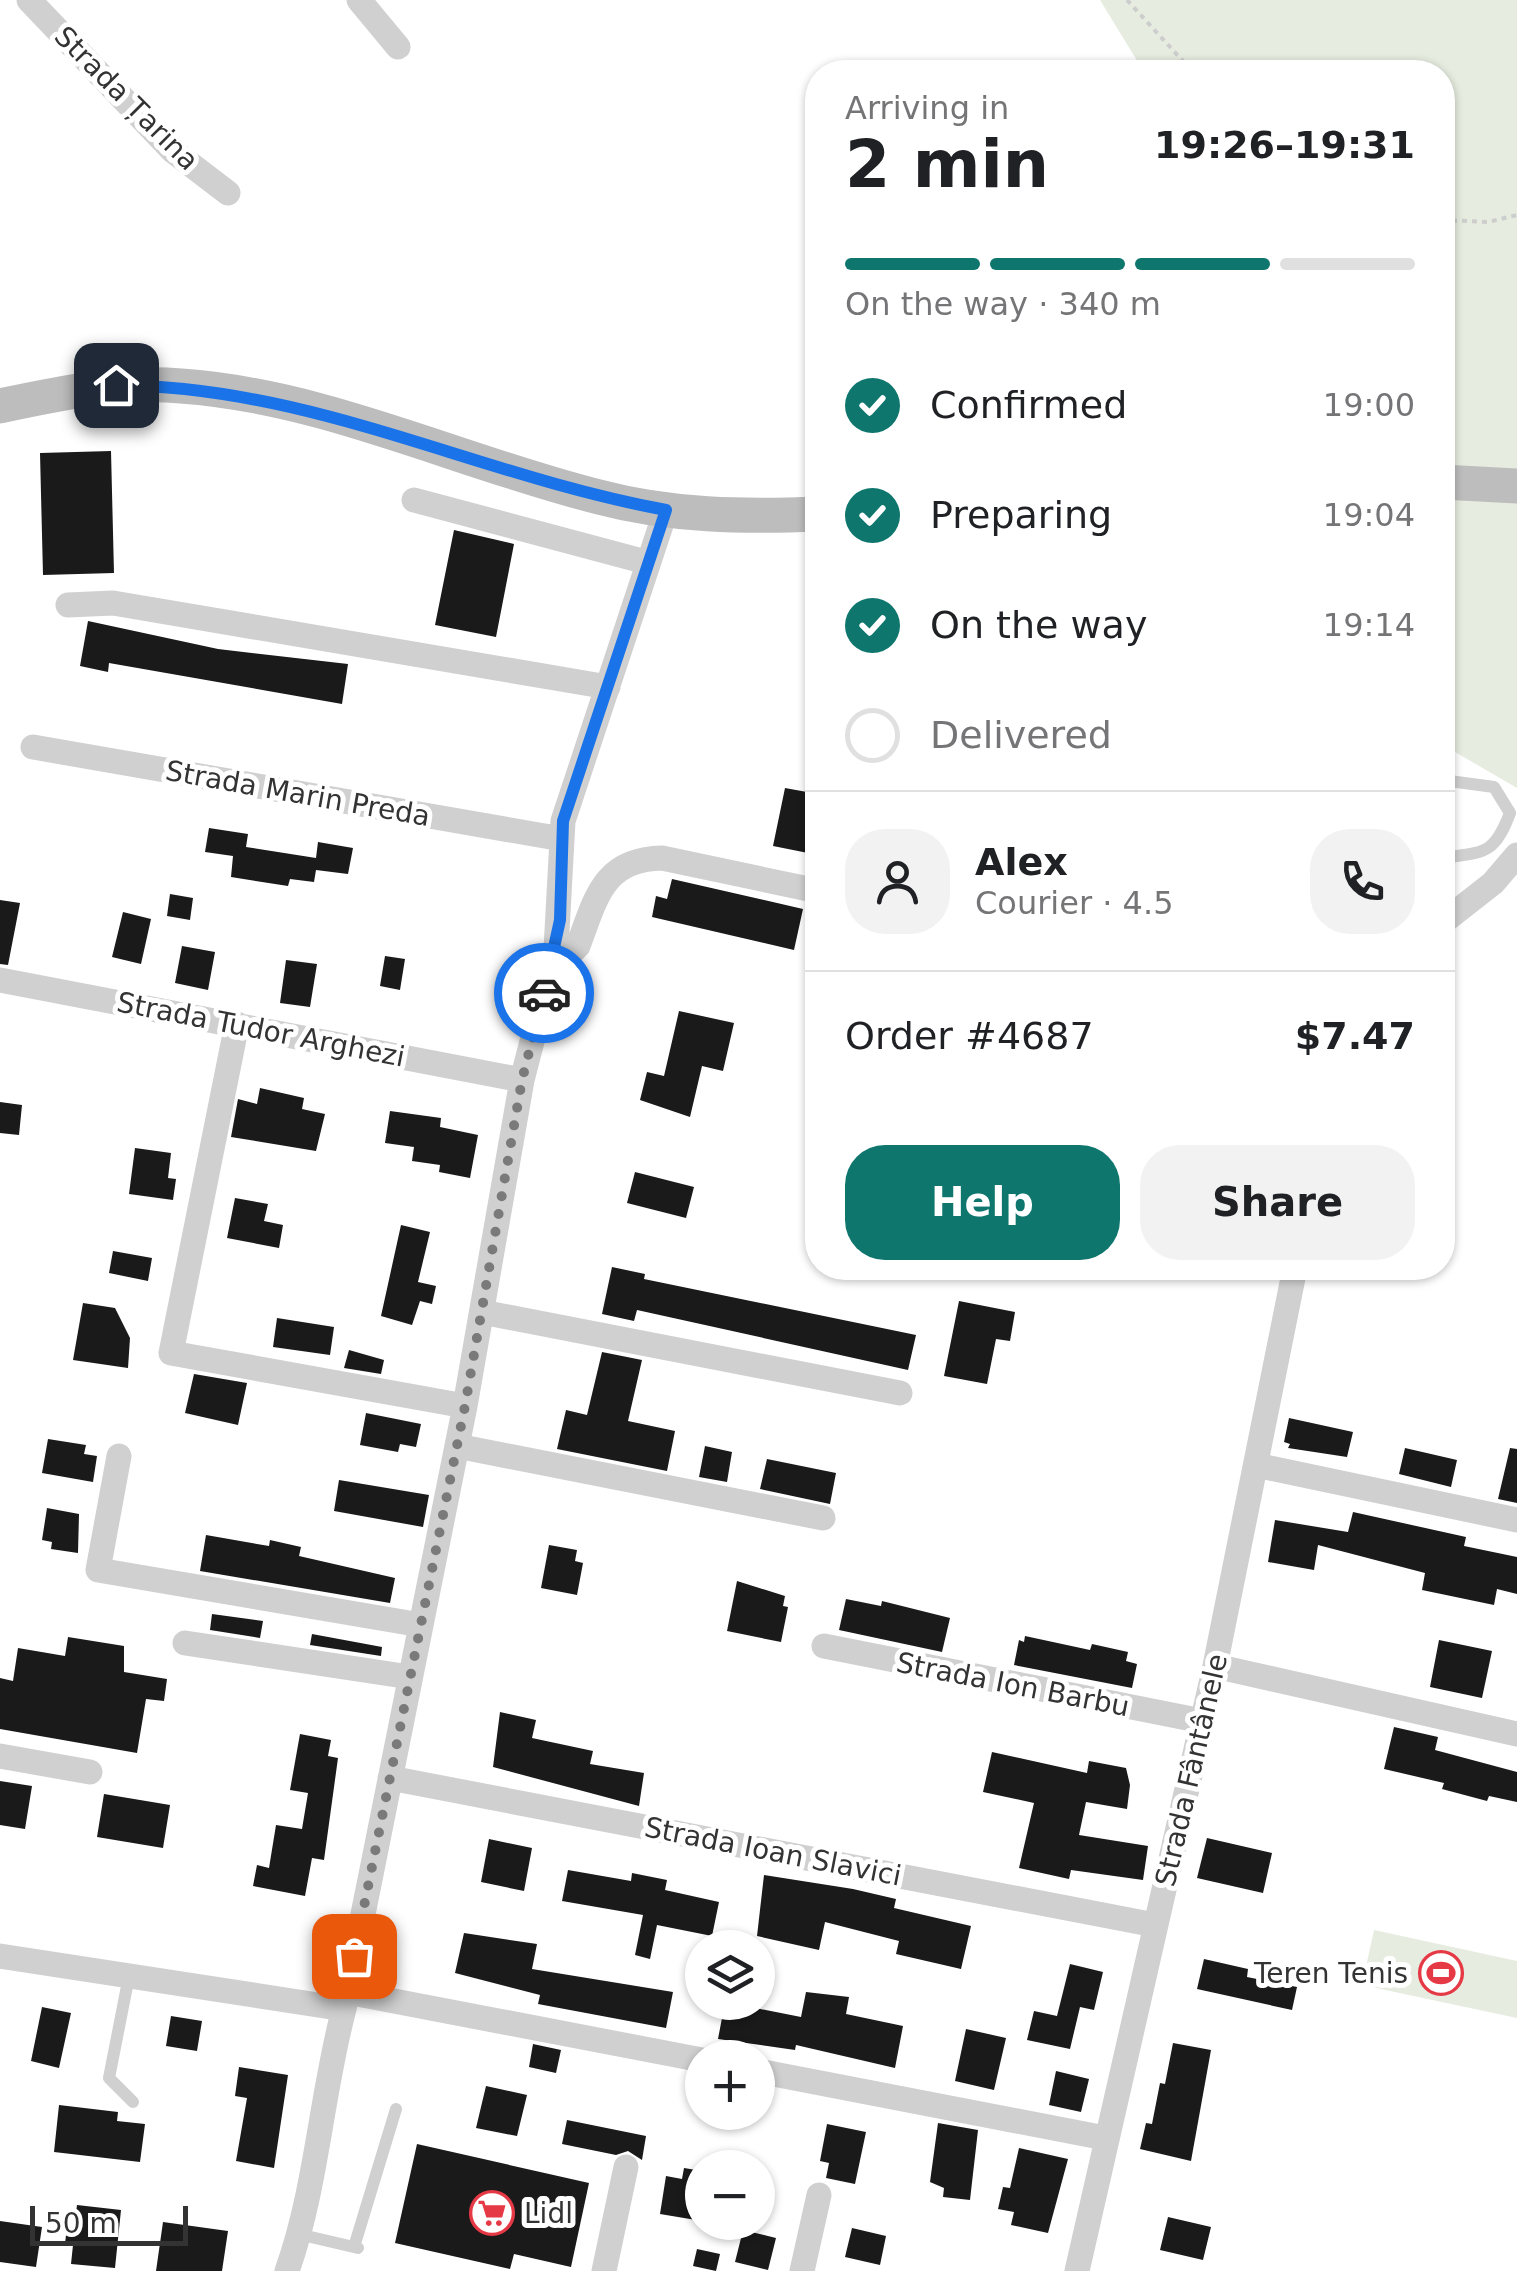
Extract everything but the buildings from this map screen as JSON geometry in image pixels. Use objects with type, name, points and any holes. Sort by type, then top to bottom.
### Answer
[{"type":"main road","points":[[0,406],[116,385],[180,386],[314,409],[600,498],[750,516],[805,514]]},
{"type":"main road","points":[[1455,483],[1517,486]]},
{"type":"street","name":"Strada Țarina","points":[[29,0],[173,151],[228,193]]},
{"type":"street","points":[[359,0],[398,47]]},
{"type":"street","points":[[414,500],[648,556]]},
{"type":"street","points":[[287,2271],[298,2234],[465,1406],[522,1080],[556,949],[562,839],[570,794],[608,687],[659,508]]},
{"type":"street","points":[[68,605],[113,603],[608,687]]},
{"type":"street","name":"Strada Marin Preda","points":[[32,747],[562,839]]},
{"type":"street","points":[[1455,913],[1493,883],[1517,856]]},
{"type":"street","points":[[556,949],[572,952],[578,946],[599,890],[636,858],[662,858],[805,888]]},
{"type":"street","name":"Strada Tudor Arghezi","points":[[0,980],[522,1080]]},
{"type":"street","points":[[237,1024],[171,1353],[465,1406]]},
{"type":"street","name":"Strada Fântânele","points":[[1077,2271],[1215,1666],[1293,1280]]},
{"type":"street","points":[[482,1312],[900,1393]]},
{"type":"street","points":[[457,1446],[823,1518]]},
{"type":"street","points":[[119,1456],[98,1570],[421,1625]]},
{"type":"street","points":[[1256,1465],[1517,1520]]},
{"type":"street","points":[[185,1643],[410,1677]]},
{"type":"street","name":"Strada Ion Barbu","points":[[824,1646],[1202,1721]]},
{"type":"street","points":[[1215,1666],[1517,1734]]},
{"type":"street","points":[[0,1756],[90,1772]]},
{"type":"street","name":"Strada Ioan Slavici","points":[[390,1778],[1155,1925]]},
{"type":"street","points":[[0,1956],[129,1976],[346,2000],[685,2057]]},
{"type":"street","points":[[775,2074],[1105,2138]]},
{"type":"street","points":[[604,2271],[626,2167]]},
{"type":"street","points":[[802,2271],[819,2195]]},
{"type":"lane","points":[[1455,782],[1494,787],[1510,812],[1498,843],[1484,852],[1455,856]]},
{"type":"lane","points":[[129,1976],[109,2078],[133,2102]]},
{"type":"lane","points":[[298,2234],[356,2248],[396,2109]]},
{"type":"path","points":[[1126,0],[1182,60]]},
{"type":"path","points":[[1455,221],[1488,222],[1517,215]]},
{"type":"shaded area","points":[[1100,0],[1517,0],[1517,788],[1455,752],[1455,60],[1137,60]]},
{"type":"shaded area","name":"Teren Tenis","points":[[1374,1930],[1517,1961],[1517,2018],[1362,1985]]},
{"type":"way so far","points":[[354,1956],[465,1406],[522,1080],[544,993]]},
{"type":"place","name":"Teren Tenis","points":[[1441,1973]]},
{"type":"place","name":"Lidl","points":[[492,2213]]},
{"type":"route","points":[[116,385],[180,386],[314,409],[600,498],[666,510],[563,821],[560,920],[544,993]]}]
